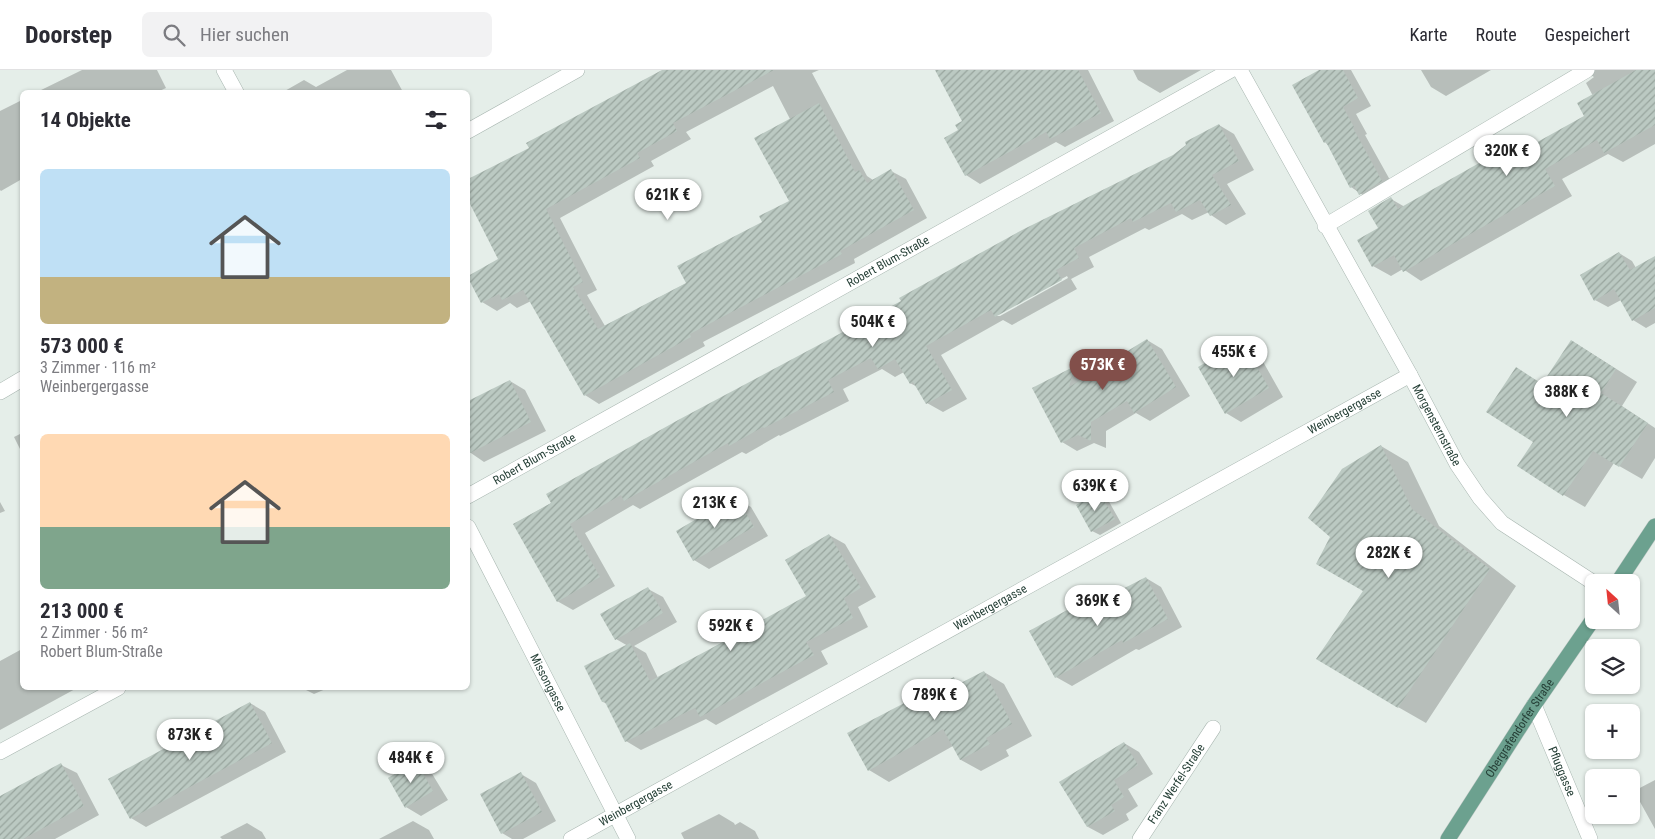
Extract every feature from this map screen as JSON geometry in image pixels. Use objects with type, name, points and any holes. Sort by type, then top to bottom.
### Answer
[{"type":"main road","points":[[1623,574],[1655,526]]},
{"type":"main road","name":"Obergrafendorfer Straße","points":[[1448,839],[1534,705],[1586,629]]},
{"type":"street","points":[[224,70],[235,90]]},
{"type":"street","points":[[470,130],[577,70]]},
{"type":"street","name":"Robert Blum-Straße","points":[[470,495],[1231,70]]},
{"type":"street","name":"Morgensternstraße","points":[[1240,70],[1325,226],[1410,375],[1456,464],[1480,498],[1502,523],[1585,577]]},
{"type":"street","points":[[1325,226],[1587,70]]},
{"type":"street","name":"Weinbergergasse","points":[[571,839],[1410,375]]},
{"type":"street","points":[[0,392],[20,380]]},
{"type":"street","name":"Missongasse","points":[[470,531],[628,839]]},
{"type":"street","points":[[0,752],[114,690]]},
{"type":"street","name":"Pfluggasse","points":[[1534,705],[1590,839]]},
{"type":"street","name":"Franz Werfel-Straße","points":[[1140,839],[1213,728]]},
{"type":"building","points":[[662,70],[774,70],[673,123],[677,131],[637,153],[640,158],[546,209],[583,282],[573,287],[598,329],[686,283],[677,266],[762,222],[759,216],[789,201],[754,138],[819,103],[855,172],[859,170],[867,183],[891,169],[914,210],[840,251],[842,254],[690,334],[691,337],[584,396],[523,290],[502,300],[499,294],[481,303],[470,282],[470,275],[498,259],[470,204],[470,178],[529,148],[526,143]]},
{"type":"building","points":[[935,70],[1078,70],[1101,113],[1050,139],[1046,132],[965,176],[944,138],[958,130],[955,125],[962,121]]},
{"type":"building","points":[[1319,70],[1343,70],[1358,98],[1343,107],[1382,181],[1359,195],[1354,186],[1350,188],[1326,142],[1324,143],[1292,85]]},
{"type":"building","points":[[1636,70],[1655,70],[1655,125],[1604,153],[1597,140],[1545,169],[1555,186],[1403,272],[1394,255],[1372,267],[1357,240],[1378,228],[1368,211],[1391,197],[1398,209],[1527,136],[1532,145],[1584,116],[1577,103]]},
{"type":"building","points":[[1219,124],[1239,161],[1212,175],[1231,205],[1210,216],[1200,200],[1176,212],[1171,203],[1133,222],[1131,218],[1074,248],[1079,258],[1056,270],[1062,280],[995,317],[991,310],[926,346],[952,390],[926,404],[913,382],[910,384],[895,359],[878,369],[871,358],[828,380],[834,392],[729,446],[728,443],[624,501],[621,495],[570,524],[600,577],[557,602],[513,524],[551,503],[546,494],[680,419],[901,301],[899,298],[1022,230],[1173,155],[1186,145],[1185,142]]},
{"type":"building","points":[[1619,252],[1630,270],[1655,256],[1655,308],[1632,321],[1614,289],[1594,301],[1580,275]]},
{"type":"building","points":[[1147,339],[1176,387],[1134,413],[1127,401],[1091,422],[1091,441],[1078,435],[1061,443],[1032,388],[1075,366],[1069,387]]},
{"type":"building","points":[[1571,340],[1616,369],[1601,393],[1648,423],[1619,467],[1593,451],[1563,496],[1517,466],[1533,442],[1486,412],[1516,367],[1542,384]]},
{"type":"building","points":[[1242,341],[1269,388],[1225,414],[1198,367]]},
{"type":"building","points":[[510,380],[531,422],[470,453],[470,400]]},
{"type":"building","points":[[1381,445],[1412,509],[1490,569],[1398,708],[1316,659],[1363,591],[1316,564],[1330,537],[1308,518],[1342,469]]},
{"type":"building","points":[[1099,492],[1115,519],[1091,532],[1076,505]]},
{"type":"building","points":[[736,496],[754,527],[693,561],[676,531]]},
{"type":"building","points":[[829,534],[861,588],[844,598],[853,618],[806,642],[814,655],[700,717],[695,708],[625,742],[584,666],[630,643],[650,681],[710,649],[806,596],[785,560]]},
{"type":"building","points":[[1146,577],[1168,619],[1123,643],[1122,640],[1055,678],[1029,631],[1069,609],[1072,615]]},
{"type":"building","points":[[648,587],[663,613],[615,640],[600,614]]},
{"type":"building","points":[[984,671],[1012,724],[986,738],[990,744],[960,760],[943,729],[868,771],[847,733],[954,677],[957,685]]},
{"type":"building","points":[[250,702],[272,743],[130,819],[108,779]]},
{"type":"building","points":[[1124,742],[1138,765],[1114,780],[1124,797],[1111,805],[1115,811],[1087,827],[1059,782]]},
{"type":"building","points":[[416,761],[433,791],[405,808],[388,778]]},
{"type":"building","points":[[61,763],[84,806],[23,839],[0,839],[0,796]]},
{"type":"building","points":[[521,772],[542,812],[501,834],[480,794]]}]
